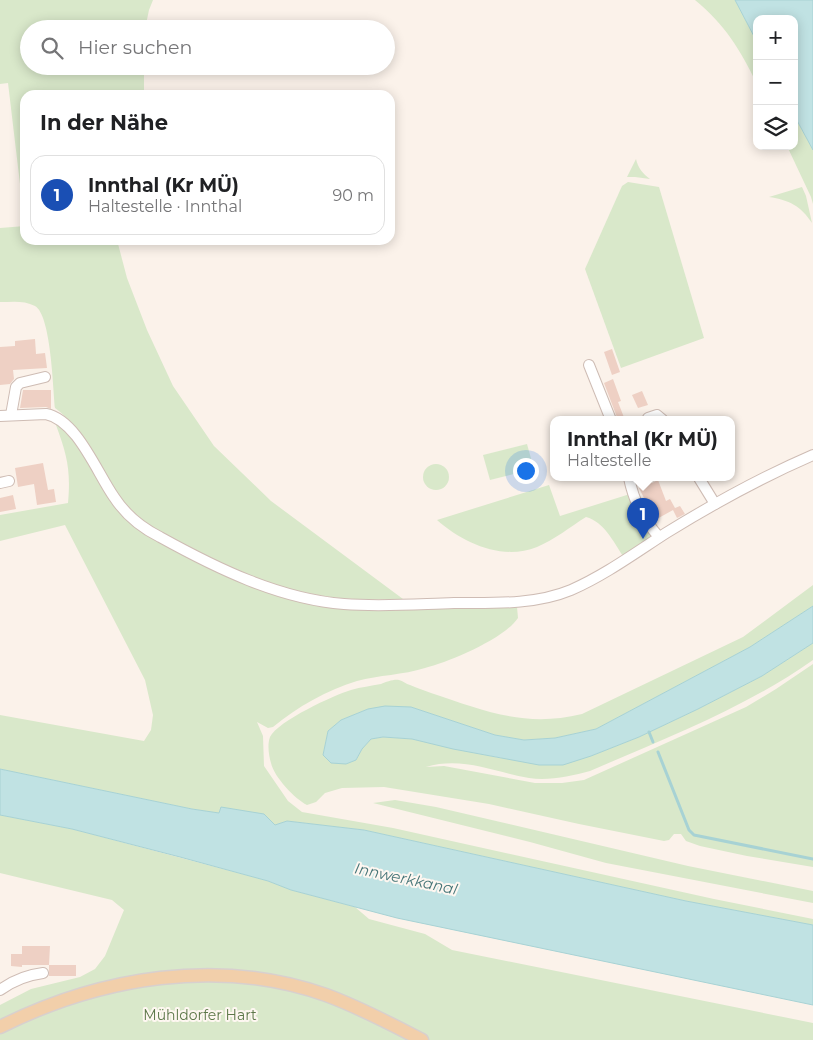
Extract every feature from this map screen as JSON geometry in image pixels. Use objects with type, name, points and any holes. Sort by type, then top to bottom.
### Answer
[{"type":"main road","points":[[0,1027],[45,1006],[100,988],[160,978],[210,976],[268,981],[325,995],[359,1008],[422,1040]]},
{"type":"street","points":[[590,364],[610,416]]},
{"type":"street","points":[[45,377],[20,383],[16,387],[5,415],[46,414],[63,421],[83,446],[121,507],[141,525],[157,536],[188,552],[264,586],[313,599],[355,604],[492,603],[538,599],[579,586],[619,564],[659,537],[743,488],[813,455]]},
{"type":"street","points":[[630,481],[639,510],[645,521],[659,537]]},
{"type":"street","points":[[701,481],[715,504]]},
{"type":"street","points":[[0,990],[22,976],[43,972]]},
{"type":"green space","points":[[0,0],[153,0],[147,20],[20,20],[20,75],[144,75],[144,90],[20,90],[20,184],[8,83],[0,84]]},
{"type":"green space","points":[[695,0],[735,0],[753,34],[753,76],[731,38]]},
{"type":"green space","points":[[798,122],[813,150],[813,204],[789,150],[798,150]]},
{"type":"green space","points":[[636,159],[641,170],[650,179],[627,177]]},
{"type":"green space","points":[[628,182],[659,187],[704,338],[621,368],[585,269],[622,186]]},
{"type":"green space","points":[[802,187],[812,223],[799,208],[783,200],[769,197]]},
{"type":"green space","points":[[20,226],[20,245],[118,245],[127,278],[147,330],[173,386],[214,446],[271,501],[403,599],[331,597],[268,582],[204,555],[161,534],[131,510],[124,503],[84,439],[65,416],[55,408],[48,337],[40,312],[35,306],[27,303],[0,302],[0,228]]},
{"type":"green space","points":[[56,425],[60,425],[73,439],[120,511],[269,592],[403,608],[517,607],[518,618],[511,626],[475,649],[435,665],[400,674],[365,679],[335,689],[313,700],[273,727],[268,728],[257,722],[263,736],[264,766],[288,801],[302,812],[393,828],[813,919],[813,925],[686,901],[364,830],[287,821],[275,825],[221,808],[219,813],[192,809],[0,769],[0,715],[144,741],[151,730],[153,715],[145,680],[65,525],[0,541],[0,515],[68,503],[69,481],[67,463]]},
{"type":"green space","points":[[527,444],[534,469],[490,480],[483,455]]},
{"type":"green space","points":[[436,464],[445,468],[449,477],[445,486],[436,490],[427,486],[423,477],[427,468]]},
{"type":"green space","points":[[549,485],[560,516],[630,494],[652,536],[623,556],[612,538],[603,528],[592,519],[586,517],[537,547],[524,551],[510,552],[497,551],[471,542],[437,520]]},
{"type":"green space","points":[[813,585],[813,606],[750,647],[596,729],[555,738],[524,740],[495,735],[411,707],[368,709],[341,720],[328,731],[323,755],[356,760],[362,749],[371,739],[383,737],[412,739],[500,758],[591,756],[639,737],[698,709],[762,676],[813,643],[813,660],[760,693],[733,708],[590,771],[575,775],[537,779],[465,764],[439,764],[426,767],[444,766],[535,783],[562,783],[584,780],[746,707],[813,664],[813,867],[700,846],[686,841],[681,834],[674,834],[669,840],[664,841],[489,804],[384,787],[342,788],[325,793],[316,802],[307,805],[286,787],[273,769],[268,747],[270,737],[275,731],[307,709],[343,693],[400,680],[469,706],[505,716],[542,719],[582,714],[743,637]]},
{"type":"green space","points":[[395,800],[436,807],[688,866],[813,891],[813,903],[606,863],[373,803]]},
{"type":"green space","name":"Mühldorfer Hart","points":[[0,815],[72,829],[268,881],[291,890],[355,907],[369,919],[425,934],[452,950],[813,1023],[813,1040],[0,1040],[0,1005],[31,989],[80,977],[95,969],[105,956],[124,910],[112,900],[0,873]]},
{"type":"water","points":[[735,0],[813,0],[813,150],[798,122],[798,15],[753,15],[753,34]]},
{"type":"water","points":[[813,606],[813,643],[762,676],[639,737],[563,765],[539,765],[453,749],[412,739],[383,737],[371,739],[362,749],[356,760],[346,764],[331,763],[323,755],[328,731],[341,720],[368,709],[385,706],[411,707],[495,735],[524,740],[555,738],[596,729],[750,647]]},
{"type":"water","name":"Innwerkkanal","points":[[0,769],[192,809],[219,813],[221,807],[264,814],[275,825],[287,821],[364,830],[686,901],[813,925],[813,1005],[397,918],[291,890],[268,881],[180,857],[72,829],[0,815]]},
{"type":"building","points":[[35,339],[36,354],[45,353],[47,368],[13,370],[14,379],[10,384],[0,385],[0,347],[15,346],[15,341]]},
{"type":"building","points":[[612,349],[620,372],[612,375],[604,352]]},
{"type":"building","points":[[613,379],[621,401],[618,402],[623,416],[616,416],[604,383]]},
{"type":"building","points":[[23,390],[51,390],[51,409],[46,407],[20,408]]},
{"type":"building","points":[[642,391],[648,405],[638,408],[632,395]]},
{"type":"building","points":[[43,463],[48,490],[54,489],[56,502],[37,505],[34,484],[18,487],[15,468]]},
{"type":"building","points":[[642,481],[651,481],[652,483],[658,481],[666,501],[670,499],[675,508],[680,506],[685,514],[677,518],[673,510],[655,520],[639,488],[644,486]]},
{"type":"building","points":[[13,495],[16,509],[0,512],[0,498]]},
{"type":"building","points":[[22,946],[50,946],[49,965],[11,966],[11,954],[22,954]]},
{"type":"building","points":[[49,965],[76,965],[76,976],[49,976]]},
{"type":"waterway","points":[[649,732],[653,742]]},
{"type":"waterway","points":[[658,752],[689,830],[694,835],[813,859]]},
{"type":"place","name":"Innthal (Kr MÜ)","points":[[643,539]]}]
